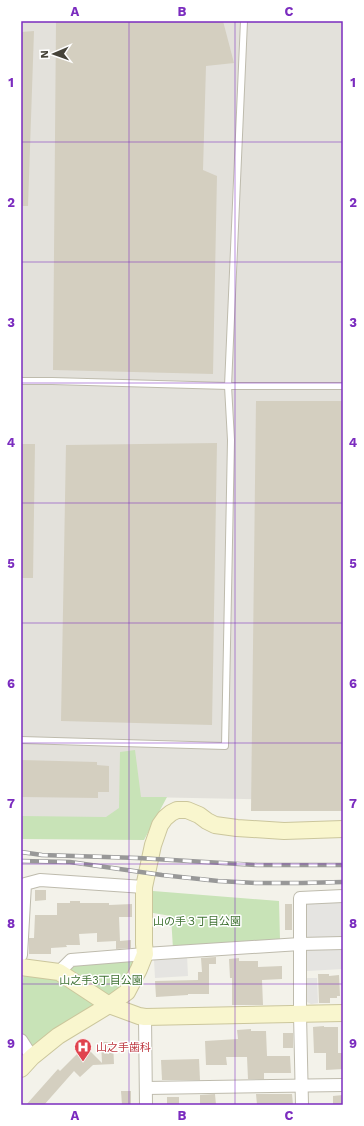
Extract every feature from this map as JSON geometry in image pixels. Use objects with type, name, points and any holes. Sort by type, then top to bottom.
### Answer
[{"type":"street","points":[[21,1069],[32,1057],[58,1036],[109,1005],[127,992],[144,954],[144,887],[153,845],[160,825],[165,818],[177,810],[187,810],[215,824],[237,828],[284,831],[343,829]]},
{"type":"street","points":[[21,955],[25,884],[40,880],[144,887]]},
{"type":"street","points":[[302,1105],[300,898],[343,896]]},
{"type":"street","points":[[59,972],[71,960],[300,944],[343,943]]},
{"type":"street","points":[[21,967],[59,972],[109,1005],[145,1017],[343,1013]]},
{"type":"street","points":[[145,1017],[146,1105]]},
{"type":"street","points":[[21,1040],[32,1057]]},
{"type":"street","points":[[146,1088],[343,1085]]},
{"type":"lane","points":[[21,740],[225,746],[231,440],[228,386],[244,21]]},
{"type":"lane","points":[[21,381],[228,386],[343,386]]},
{"type":"shaded area","points":[[21,21],[343,21],[343,801],[142,797],[134,838],[21,831]]},
{"type":"shaded area","points":[[343,899],[343,938],[306,938],[305,901]]},
{"type":"shaded area","points":[[343,947],[343,969],[307,971],[307,951],[310,948]]},
{"type":"shaded area","points":[[187,955],[188,976],[155,978],[154,960],[157,957]]},
{"type":"shaded area","points":[[307,978],[317,978],[318,1003],[311,1004],[307,1002]]},
{"type":"green space","points":[[135,750],[141,797],[167,797],[144,840],[21,839],[21,816],[106,817],[119,808],[120,752]]},
{"type":"green space","name":"山の手３丁目公園","points":[[153,891],[279,901],[280,940],[173,949],[171,916],[153,913]]},
{"type":"green space","name":"山之手3丁目公園","points":[[138,958],[124,987],[34,1050],[30,1046],[21,1031],[21,1000],[24,970]]},
{"type":"building","points":[[56,21],[223,21],[234,63],[206,66],[203,170],[217,176],[213,374],[53,370]]},
{"type":"building","points":[[34,31],[28,206],[21,206],[21,32]]},
{"type":"building","points":[[256,401],[343,401],[343,811],[251,811]]},
{"type":"building","points":[[217,443],[212,725],[61,721],[66,445]]},
{"type":"building","points":[[21,444],[35,444],[33,578],[21,578]]},
{"type":"building","points":[[21,760],[97,762],[97,765],[109,766],[109,792],[98,792],[98,798],[21,797]]},
{"type":"building","points":[[35,890],[46,890],[46,900],[35,901]]},
{"type":"building","points":[[70,901],[80,901],[80,903],[109,903],[109,905],[132,904],[132,917],[119,917],[120,941],[131,940],[131,948],[116,949],[116,941],[97,942],[97,933],[79,934],[80,945],[66,945],[67,947],[51,948],[51,954],[29,954],[29,938],[34,938],[35,915],[57,915],[57,903],[70,903]]},
{"type":"building","points":[[285,904],[292,904],[292,930],[285,930]]},
{"type":"building","points":[[216,957],[216,964],[209,964],[209,994],[156,997],[155,981],[198,980],[198,972],[202,972],[201,958]]},
{"type":"building","points":[[239,958],[239,961],[258,961],[258,967],[282,966],[282,979],[262,980],[263,1005],[232,1005],[232,978],[230,978],[229,959]]},
{"type":"building","points":[[318,974],[329,974],[329,976],[339,975],[340,996],[337,996],[337,998],[330,998],[330,1003],[319,1003]]},
{"type":"building","points":[[313,1027],[338,1027],[338,1053],[343,1053],[343,1069],[326,1070],[326,1053],[314,1053]]},
{"type":"building","points":[[251,1029],[251,1031],[266,1031],[267,1056],[290,1056],[291,1073],[264,1073],[264,1079],[248,1079],[247,1057],[226,1057],[227,1065],[206,1065],[205,1041],[238,1039],[237,1030]]},
{"type":"building","points":[[283,1033],[293,1033],[293,1048],[283,1048]]},
{"type":"building","points":[[101,1042],[113,1042],[114,1064],[93,1065],[80,1077],[74,1071],[44,1105],[26,1105],[58,1069],[60,1071],[85,1046],[102,1063]]},
{"type":"building","points":[[199,1059],[200,1080],[162,1080],[161,1060]]},
{"type":"building","points":[[121,1091],[131,1091],[131,1105],[122,1105]]},
{"type":"building","points":[[215,1094],[216,1105],[200,1105],[200,1095]]},
{"type":"building","points":[[256,1094],[292,1094],[293,1105],[257,1105]]},
{"type":"building","points":[[343,1095],[343,1105],[333,1105],[333,1096]]},
{"type":"building","points":[[167,1097],[179,1097],[179,1105],[167,1105]]},
{"type":"railway","points":[[21,852],[42,855],[138,858],[257,865],[343,865]]},
{"type":"railway","points":[[21,861],[70,862],[218,881],[256,883],[343,882]]},
{"type":"place","name":"山之手歯科","points":[[83,1062]]}]
